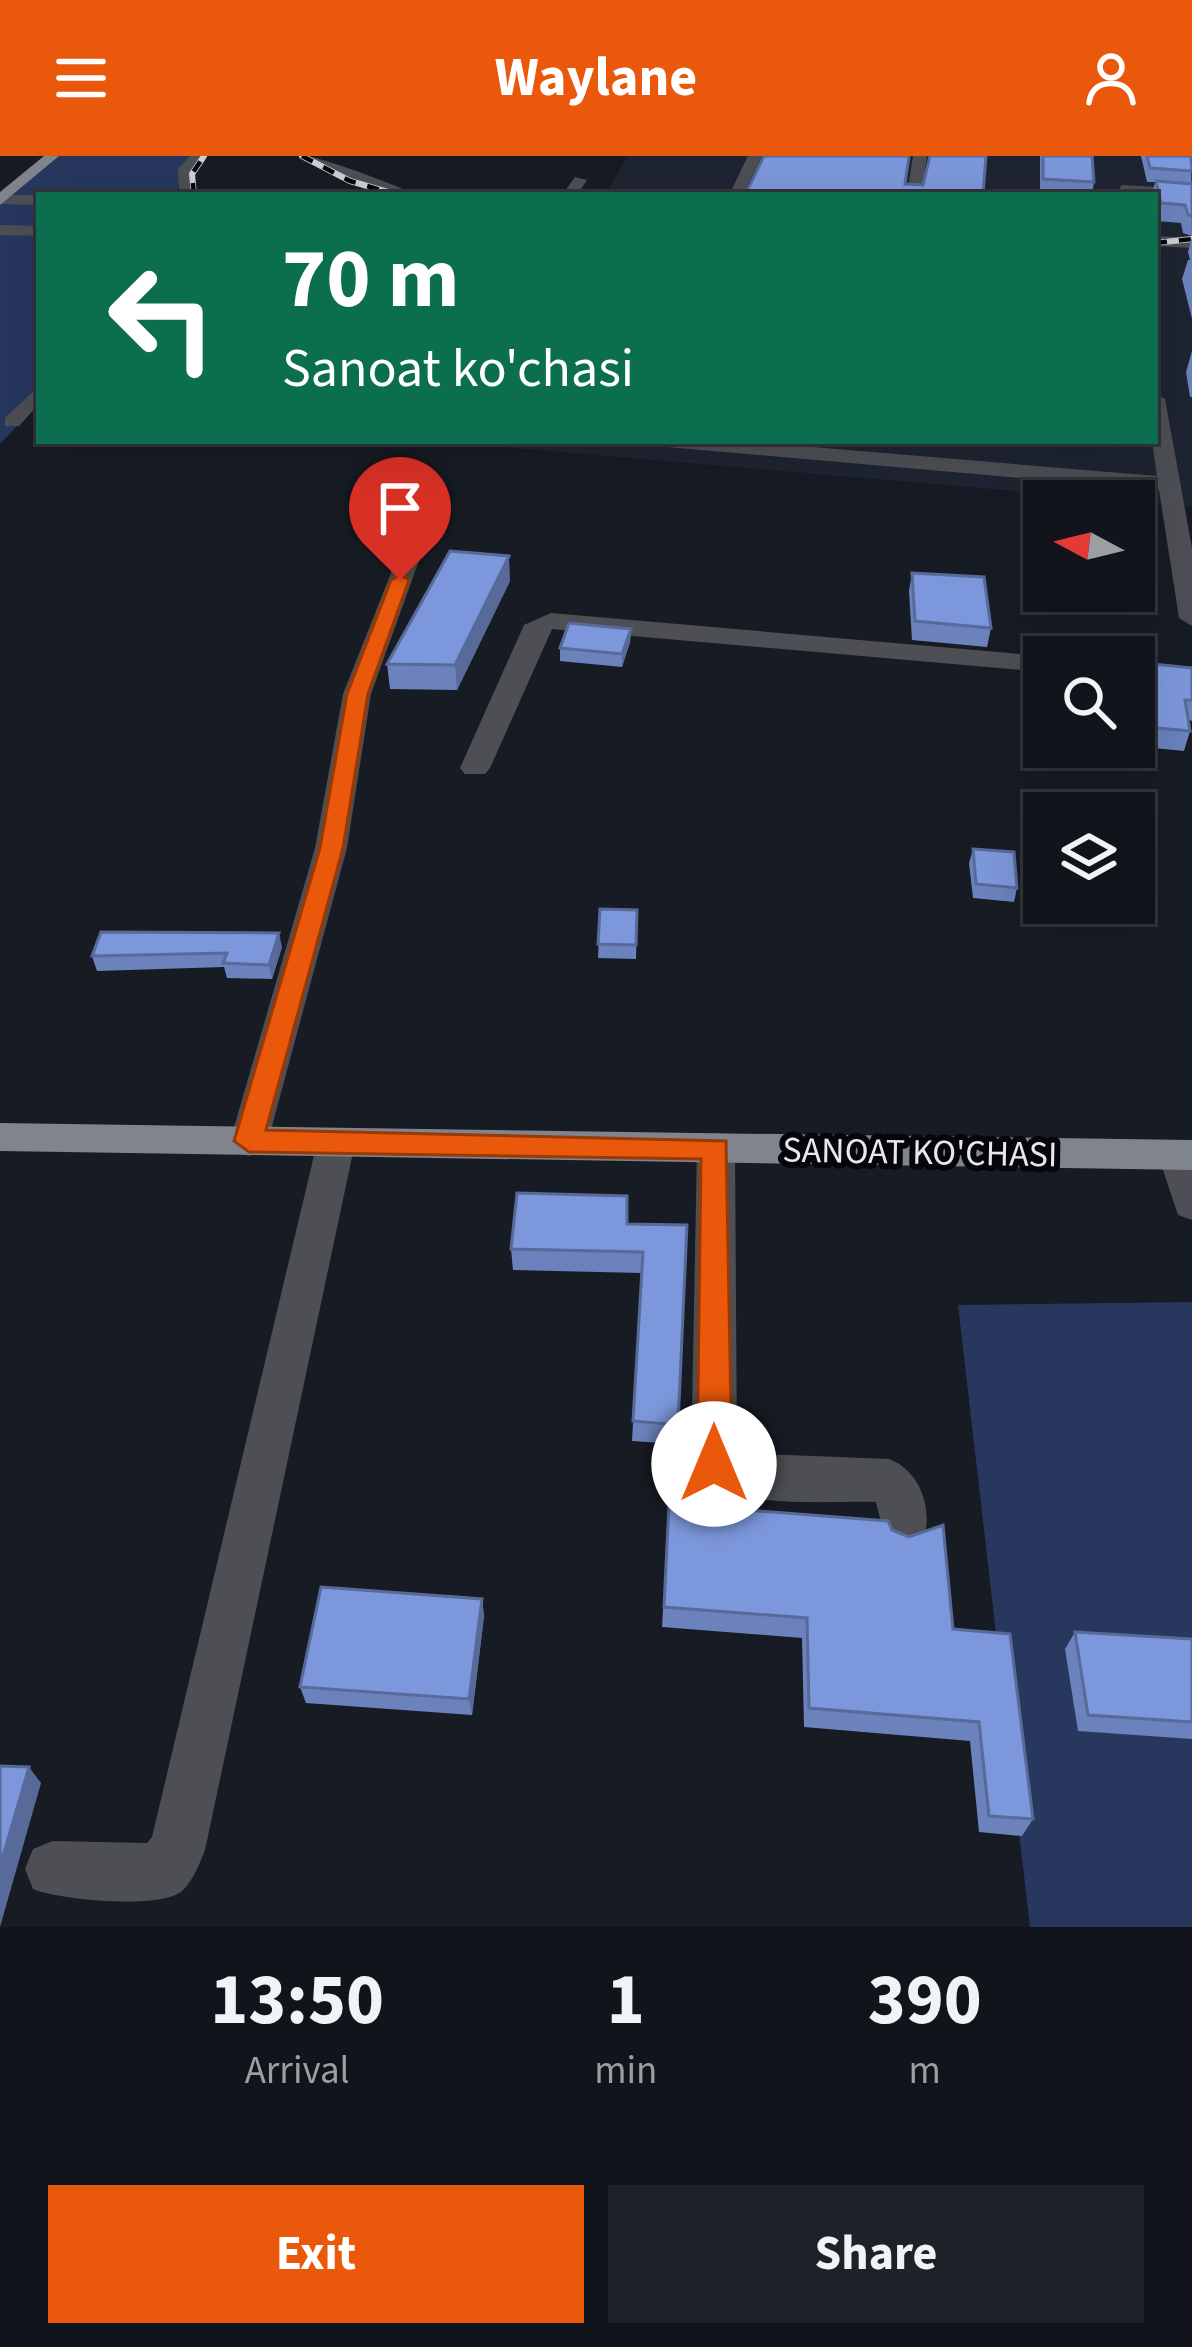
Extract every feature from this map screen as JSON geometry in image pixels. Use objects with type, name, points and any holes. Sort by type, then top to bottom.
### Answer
[{"type":"main road","points":[[0,200],[52,156]]},
{"type":"main road","name":"SANOAT KO'CHASI","points":[[0,1137],[1184,1155]]},
{"type":"street","points":[[186,192],[185,169],[198,156]]},
{"type":"street","points":[[312,156],[350,178],[399,192]]},
{"type":"street","points":[[737,192],[755,156]]},
{"type":"street","points":[[914,192],[920,156]]},
{"type":"street","points":[[570,192],[580,179]]},
{"type":"street","points":[[1122,185],[1192,193]]},
{"type":"street","points":[[0,200],[36,200]]},
{"type":"street","points":[[0,230],[36,231]]},
{"type":"street","points":[[1158,241],[1192,243]]},
{"type":"street","points":[[12,422],[36,395]]},
{"type":"street","points":[[1158,413],[1177,483],[1192,618]]},
{"type":"street","points":[[703,444],[1177,483]]},
{"type":"street","points":[[249,1141],[332,848],[357,694],[428,505]]},
{"type":"street","points":[[476,769],[537,625],[550,621],[1023,662]]},
{"type":"street","points":[[53,1869],[161,1872],[177,1850],[336,1143]]},
{"type":"street","points":[[716,1148],[714,1464],[732,1475],[889,1481],[898,1492],[904,1532]]},
{"type":"street","points":[[1184,1155],[1192,1204]]},
{"type":"shaded area","points":[[55,156],[197,156],[182,167],[178,192],[36,192],[36,406],[0,444],[0,200]]},
{"type":"shaded area","points":[[628,156],[1192,156],[1192,506],[1155,503],[1155,480],[1023,480],[1023,492],[466,444],[1158,444],[1158,192],[607,192]]},
{"type":"shaded area","points":[[1192,1302],[1192,1927],[1030,1927],[958,1305]]},
{"type":"building","points":[[764,156],[909,156],[905,184],[923,185],[930,156],[986,156],[983,192],[746,192]]},
{"type":"building","points":[[1043,156],[1092,156],[1094,182],[1043,179]]},
{"type":"building","points":[[1147,156],[1191,156],[1192,171],[1150,168]]},
{"type":"building","points":[[1156,181],[1192,184],[1192,216],[1185,205],[1161,203]]},
{"type":"building","points":[[450,551],[509,556],[455,665],[387,664]]},
{"type":"building","points":[[912,573],[984,577],[991,628],[915,621]]},
{"type":"building","points":[[569,623],[631,629],[622,654],[560,648]]},
{"type":"building","points":[[1155,664],[1192,668],[1192,700],[1185,700],[1190,731],[1155,728]]},
{"type":"building","points":[[973,849],[1014,852],[1017,888],[976,884]]},
{"type":"building","points":[[600,909],[637,910],[636,945],[598,944]]},
{"type":"building","points":[[101,932],[279,933],[269,965],[223,963],[227,953],[92,956]]},
{"type":"building","points":[[517,1193],[627,1196],[627,1224],[687,1225],[678,1425],[633,1421],[643,1252],[511,1249]]},
{"type":"building","points":[[669,1504],[888,1521],[892,1530],[909,1537],[943,1525],[953,1629],[1010,1634],[1033,1819],[989,1816],[979,1722],[809,1708],[807,1618],[664,1607]]},
{"type":"building","points":[[321,1587],[482,1599],[469,1699],[300,1687]]},
{"type":"building","points":[[1075,1632],[1192,1639],[1192,1722],[1088,1715]]},
{"type":"building","points":[[0,1766],[29,1767],[0,1866]]},
{"type":"railway","points":[[194,192],[192,174],[204,156]]},
{"type":"railway","points":[[302,156],[350,181],[388,192]]},
{"type":"railway","points":[[1158,243],[1192,239]]},
{"type":"route","points":[[400,580],[357,694],[332,848],[249,1141],[716,1148],[714,1464]]}]
